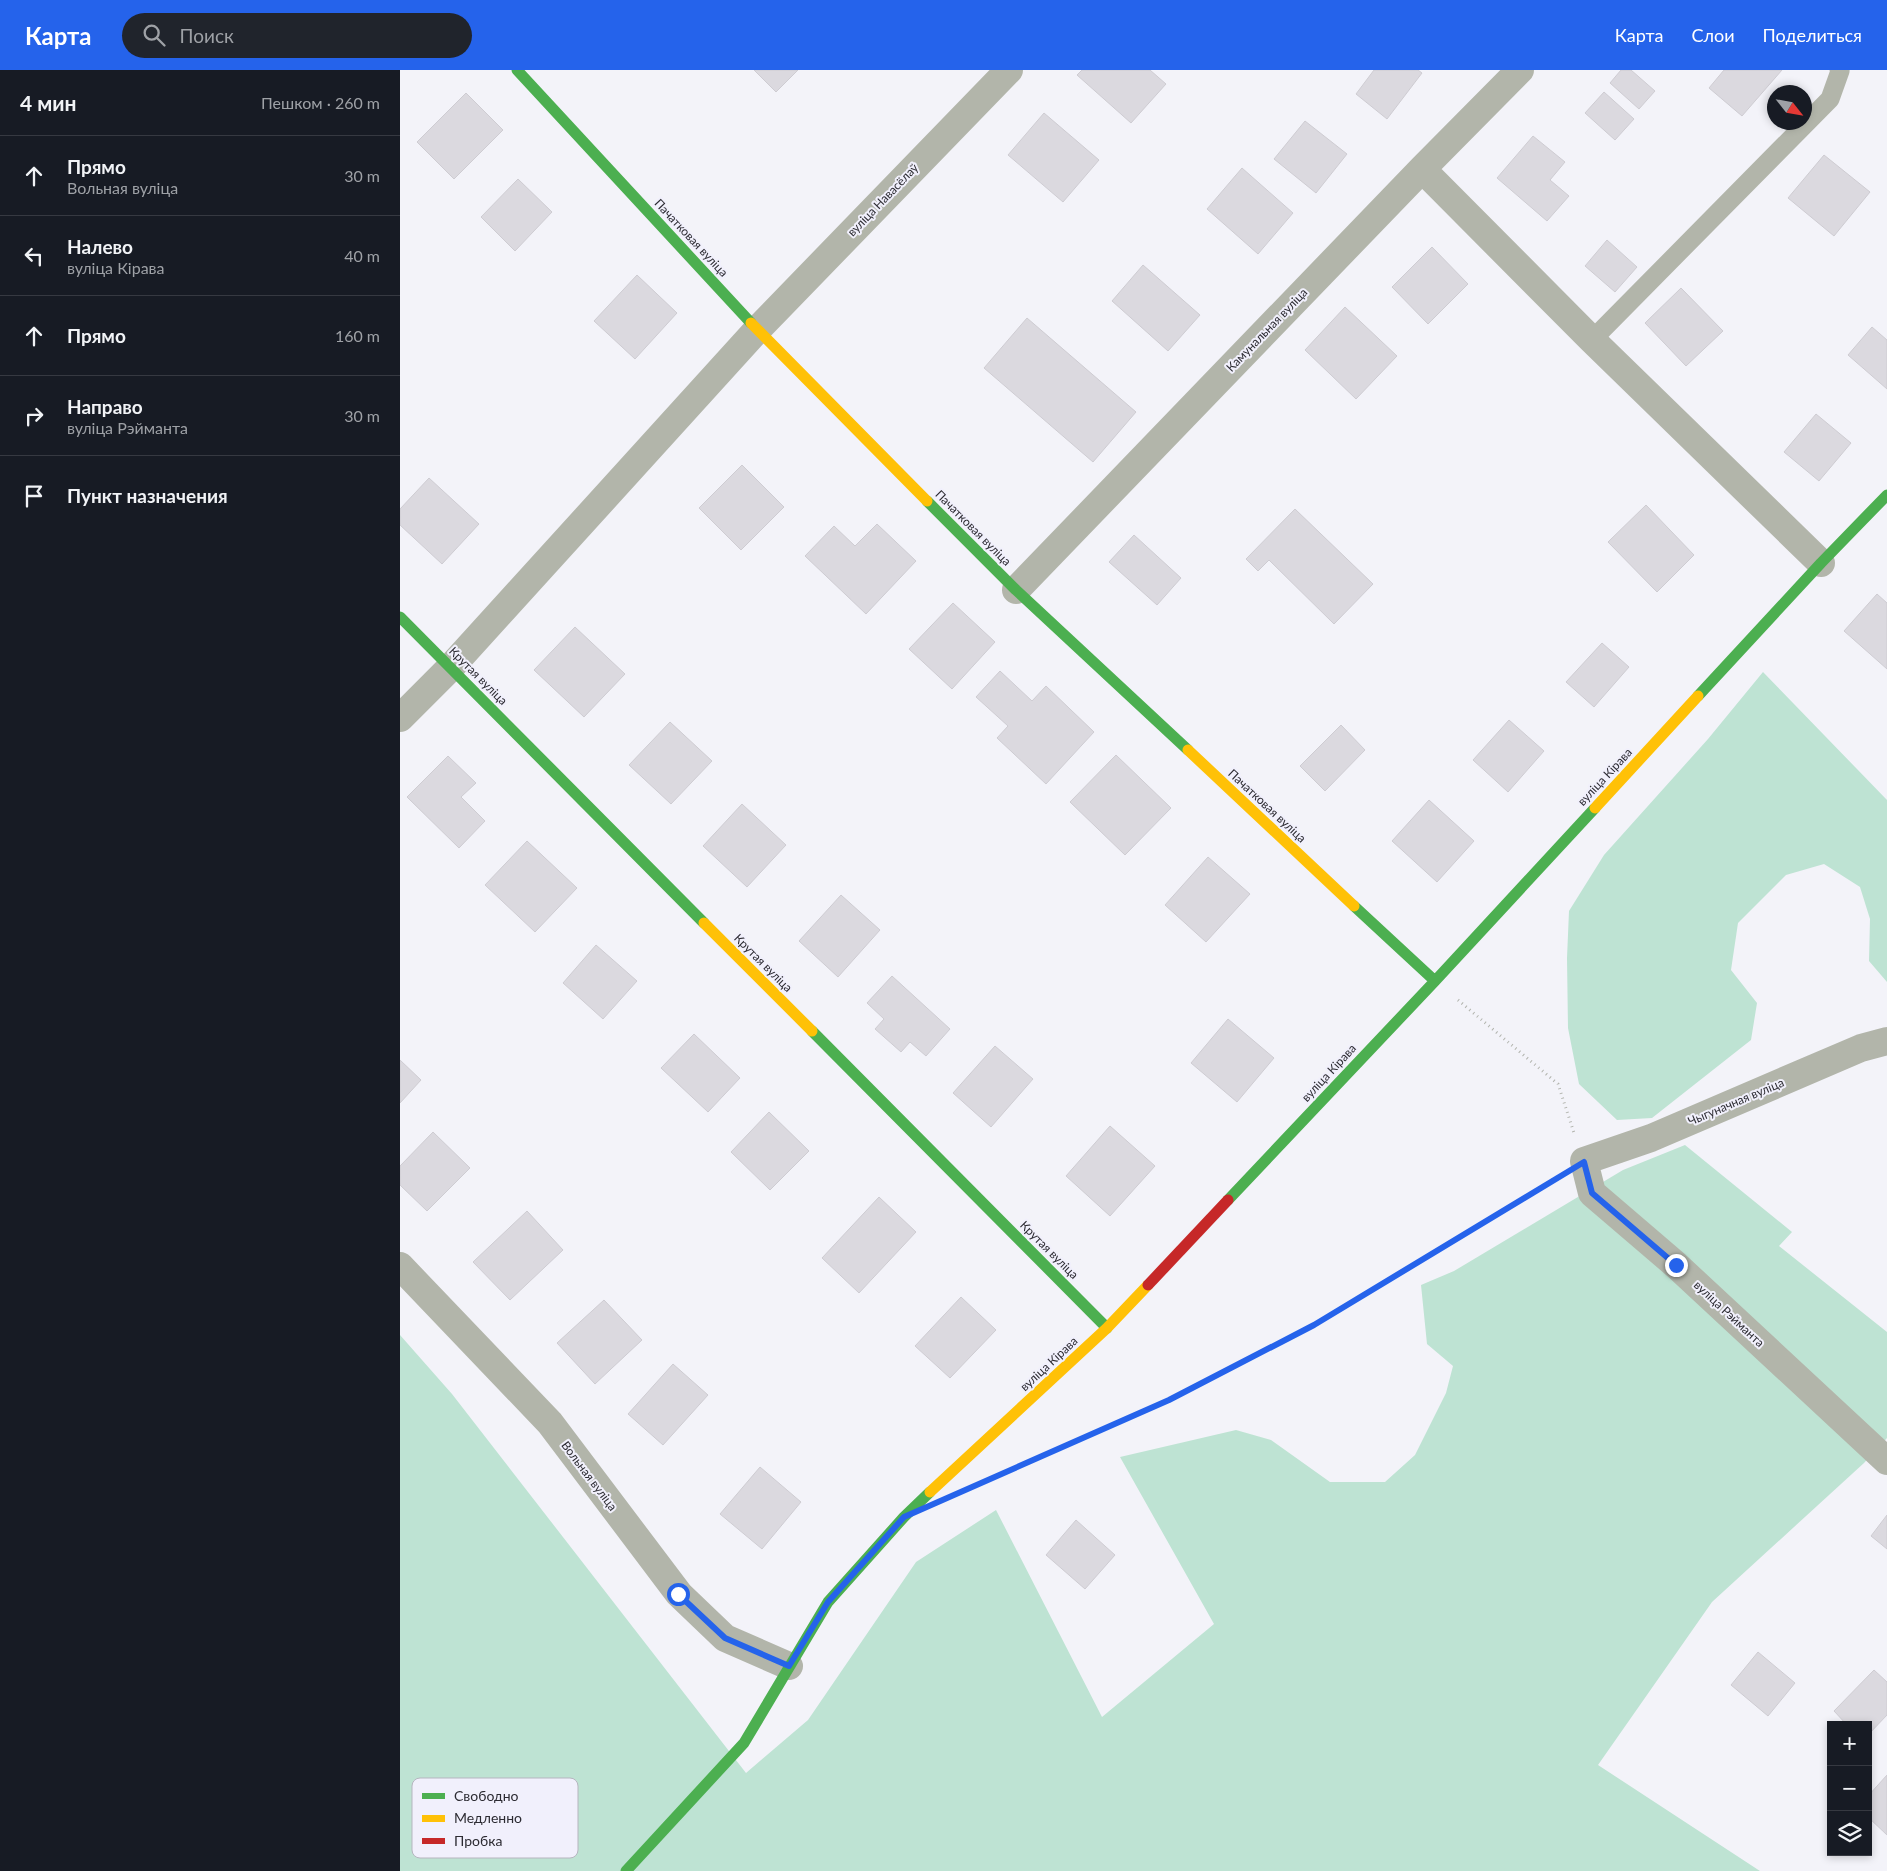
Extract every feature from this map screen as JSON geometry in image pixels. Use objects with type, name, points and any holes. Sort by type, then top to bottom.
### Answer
[{"type":"street","name":"Пачатковая вуліца","points":[[517,70],[757,330],[1016,590],[1435,981]]},
{"type":"street","name":"вуліца Навасёлаў","points":[[400,718],[450,668],[757,330],[1009,70]]},
{"type":"street","name":"Камунальная вуліца","points":[[1016,590],[1520,70]]},
{"type":"street","points":[[1422,169],[1592,340],[1820,564]]},
{"type":"street","name":"вуліца Кірава","points":[[626,1871],[744,1743],[828,1602],[904,1517],[1107,1328],[1435,981],[1820,564],[1887,495]]},
{"type":"street","name":"Крутая вуліца","points":[[400,617],[1107,1328]]},
{"type":"street","name":"Чыгуначная вуліца","points":[[1584,1162],[1651,1138],[1861,1048],[1887,1041]]},
{"type":"street","name":"вуліца Рэйманта","points":[[1584,1162],[1592,1193],[1676,1265],[1887,1461]]},
{"type":"street","name":"Вольная вуліца","points":[[400,1266],[550,1423],[678,1594],[725,1638],[789,1666]]},
{"type":"lane","points":[[1592,340],[1830,99],[1839,70]]},
{"type":"path","points":[[986,1481],[1169,1400],[1314,1325],[1584,1162],[1558,1084],[1435,981]]},
{"type":"green space","points":[[1763,672],[1887,800],[1887,982],[1869,961],[1870,919],[1860,887],[1824,864],[1786,875],[1738,923],[1731,970],[1757,1003],[1751,1040],[1652,1118],[1617,1120],[1579,1084],[1568,1028],[1567,958],[1569,911],[1604,855],[1708,739]]},
{"type":"green space","points":[[1685,1145],[1792,1232],[1779,1246],[1887,1332],[1887,1438],[1864,1463],[1712,1602],[1598,1765],[1760,1871],[400,1871],[400,1335],[452,1394],[746,1773],[808,1720],[916,1562],[996,1510],[1102,1717],[1214,1624],[1120,1457],[1236,1430],[1271,1440],[1330,1482],[1385,1482],[1415,1455],[1446,1393],[1453,1366],[1427,1344],[1421,1285],[1454,1271],[1623,1170]]},
{"type":"building","points":[[754,70],[798,70],[776,92]]},
{"type":"building","points":[[1082,70],[1150,70],[1166,84],[1131,123],[1077,75]]},
{"type":"building","points":[[1374,70],[1418,70],[1422,73],[1387,119],[1356,94]]},
{"type":"building","points":[[1621,70],[1631,70],[1655,91],[1639,109],[1610,83]]},
{"type":"building","points":[[1724,70],[1782,70],[1742,116],[1709,88]]},
{"type":"building","points":[[1604,92],[1634,119],[1615,140],[1585,113]]},
{"type":"building","points":[[466,93],[503,130],[454,179],[417,142]]},
{"type":"building","points":[[1044,113],[1099,160],[1063,202],[1008,155]]},
{"type":"building","points":[[1305,121],[1347,154],[1316,193],[1274,159]]},
{"type":"building","points":[[1533,136],[1565,162],[1550,180],[1569,196],[1547,221],[1497,178]]},
{"type":"building","points":[[1824,155],[1870,192],[1834,236],[1788,198]]},
{"type":"building","points":[[1242,168],[1293,213],[1258,254],[1207,209]]},
{"type":"building","points":[[518,179],[552,212],[515,251],[481,217]]},
{"type":"building","points":[[1607,240],[1637,267],[1615,292],[1585,266]]},
{"type":"building","points":[[1432,247],[1468,284],[1428,324],[1392,287]]},
{"type":"building","points":[[1143,265],[1200,315],[1168,351],[1112,301]]},
{"type":"building","points":[[637,275],[677,313],[635,359],[594,321]]},
{"type":"building","points":[[1681,288],[1723,331],[1686,366],[1645,323]]},
{"type":"building","points":[[1345,307],[1397,356],[1356,399],[1305,350]]},
{"type":"building","points":[[1027,318],[1136,412],[1093,462],[984,368]]},
{"type":"building","points":[[1872,327],[1887,340],[1887,389],[1848,355]]},
{"type":"building","points":[[1816,414],[1851,443],[1819,481],[1784,452]]},
{"type":"building","points":[[742,465],[784,507],[741,550],[699,508]]},
{"type":"building","points":[[429,478],[479,524],[442,564],[400,525],[400,509]]},
{"type":"building","points":[[1646,505],[1694,555],[1657,592],[1608,542]]},
{"type":"building","points":[[1295,509],[1373,584],[1334,624],[1269,560],[1258,571],[1246,559]]},
{"type":"building","points":[[877,524],[916,561],[866,614],[805,556],[834,526],[855,546]]},
{"type":"building","points":[[1134,535],[1181,578],[1157,605],[1109,562]]},
{"type":"building","points":[[1877,594],[1887,603],[1887,669],[1844,631]]},
{"type":"building","points":[[953,603],[995,642],[952,689],[909,649]]},
{"type":"building","points":[[575,627],[625,674],[584,717],[534,670]]},
{"type":"building","points":[[1602,643],[1629,667],[1594,707],[1566,682]]},
{"type":"building","points":[[1000,671],[1032,701],[1046,686],[1094,732],[1046,784],[997,738],[1008,726],[976,697]]},
{"type":"building","points":[[1509,720],[1544,751],[1508,792],[1473,760]]},
{"type":"building","points":[[670,722],[712,761],[671,804],[629,765]]},
{"type":"building","points":[[1341,725],[1365,750],[1325,791],[1300,766]]},
{"type":"building","points":[[1116,755],[1171,808],[1125,855],[1070,802]]},
{"type":"building","points":[[448,756],[476,783],[461,797],[485,821],[459,848],[407,797]]},
{"type":"building","points":[[1429,800],[1474,841],[1437,882],[1392,841]]},
{"type":"building","points":[[742,804],[786,845],[747,887],[703,846]]},
{"type":"building","points":[[527,841],[577,888],[535,932],[485,885]]},
{"type":"building","points":[[1208,857],[1250,894],[1206,942],[1165,905]]},
{"type":"building","points":[[841,895],[880,930],[838,977],[799,941]]},
{"type":"building","points":[[596,945],[637,981],[603,1019],[563,983]]},
{"type":"building","points":[[892,976],[950,1029],[926,1056],[910,1042],[901,1052],[875,1029],[884,1019],[867,1003]]},
{"type":"building","points":[[1228,1019],[1274,1058],[1237,1102],[1191,1063]]},
{"type":"building","points":[[694,1034],[740,1078],[708,1112],[661,1068]]},
{"type":"building","points":[[995,1046],[1033,1079],[991,1127],[953,1093]]},
{"type":"building","points":[[400,1060],[421,1080],[400,1103]]},
{"type":"building","points":[[769,1112],[809,1151],[770,1190],[731,1152]]},
{"type":"building","points":[[1110,1126],[1155,1166],[1110,1216],[1066,1176]]},
{"type":"building","points":[[433,1132],[470,1168],[427,1211],[400,1185],[400,1166]]},
{"type":"building","points":[[879,1197],[916,1232],[859,1293],[822,1258]]},
{"type":"building","points":[[527,1211],[563,1250],[510,1300],[473,1262]]},
{"type":"building","points":[[961,1297],[996,1330],[950,1378],[915,1346]]},
{"type":"building","points":[[604,1300],[642,1340],[595,1384],[557,1343]]},
{"type":"building","points":[[673,1364],[708,1395],[663,1445],[628,1414]]},
{"type":"building","points":[[760,1467],[801,1502],[762,1549],[720,1514]]},
{"type":"building","points":[[1887,1515],[1887,1549],[1871,1536]]},
{"type":"building","points":[[1076,1520],[1115,1555],[1085,1589],[1046,1555]]},
{"type":"building","points":[[1758,1652],[1795,1683],[1768,1716],[1731,1685]]},
{"type":"building","points":[[1874,1670],[1887,1682],[1887,1715],[1872,1731],[1872,1721],[1843,1721],[1834,1711]]},
{"type":"building","points":[[1887,1775],[1887,1835],[1872,1821],[1872,1792]]},
{"type":"traffic: fast","points":[[517,70],[751,323]]},
{"type":"traffic: fast","points":[[1698,696],[1821,563],[1887,495]]},
{"type":"traffic: fast","points":[[927,501],[1016,590],[1188,750]]},
{"type":"traffic: fast","points":[[400,617],[704,923]]},
{"type":"traffic: fast","points":[[1228,1200],[1595,808]]},
{"type":"traffic: fast","points":[[1354,906],[1435,981]]},
{"type":"traffic: fast","points":[[812,1031],[1107,1328]]},
{"type":"traffic: fast","points":[[626,1871],[744,1743],[828,1602],[904,1517],[930,1492]]},
{"type":"traffic: slow","points":[[751,323],[927,501]]},
{"type":"traffic: slow","points":[[1595,808],[1698,696]]},
{"type":"traffic: slow","points":[[1188,750],[1354,906]]},
{"type":"traffic: slow","points":[[704,923],[812,1031]]},
{"type":"traffic: slow","points":[[930,1492],[1107,1328],[1148,1285]]},
{"type":"traffic: jam","points":[[1148,1285],[1228,1200]]},
{"type":"route","points":[[678,1594],[725,1638],[789,1666],[828,1602],[904,1517],[1169,1400],[1314,1325],[1584,1162],[1592,1193],[1676,1265]]}]
